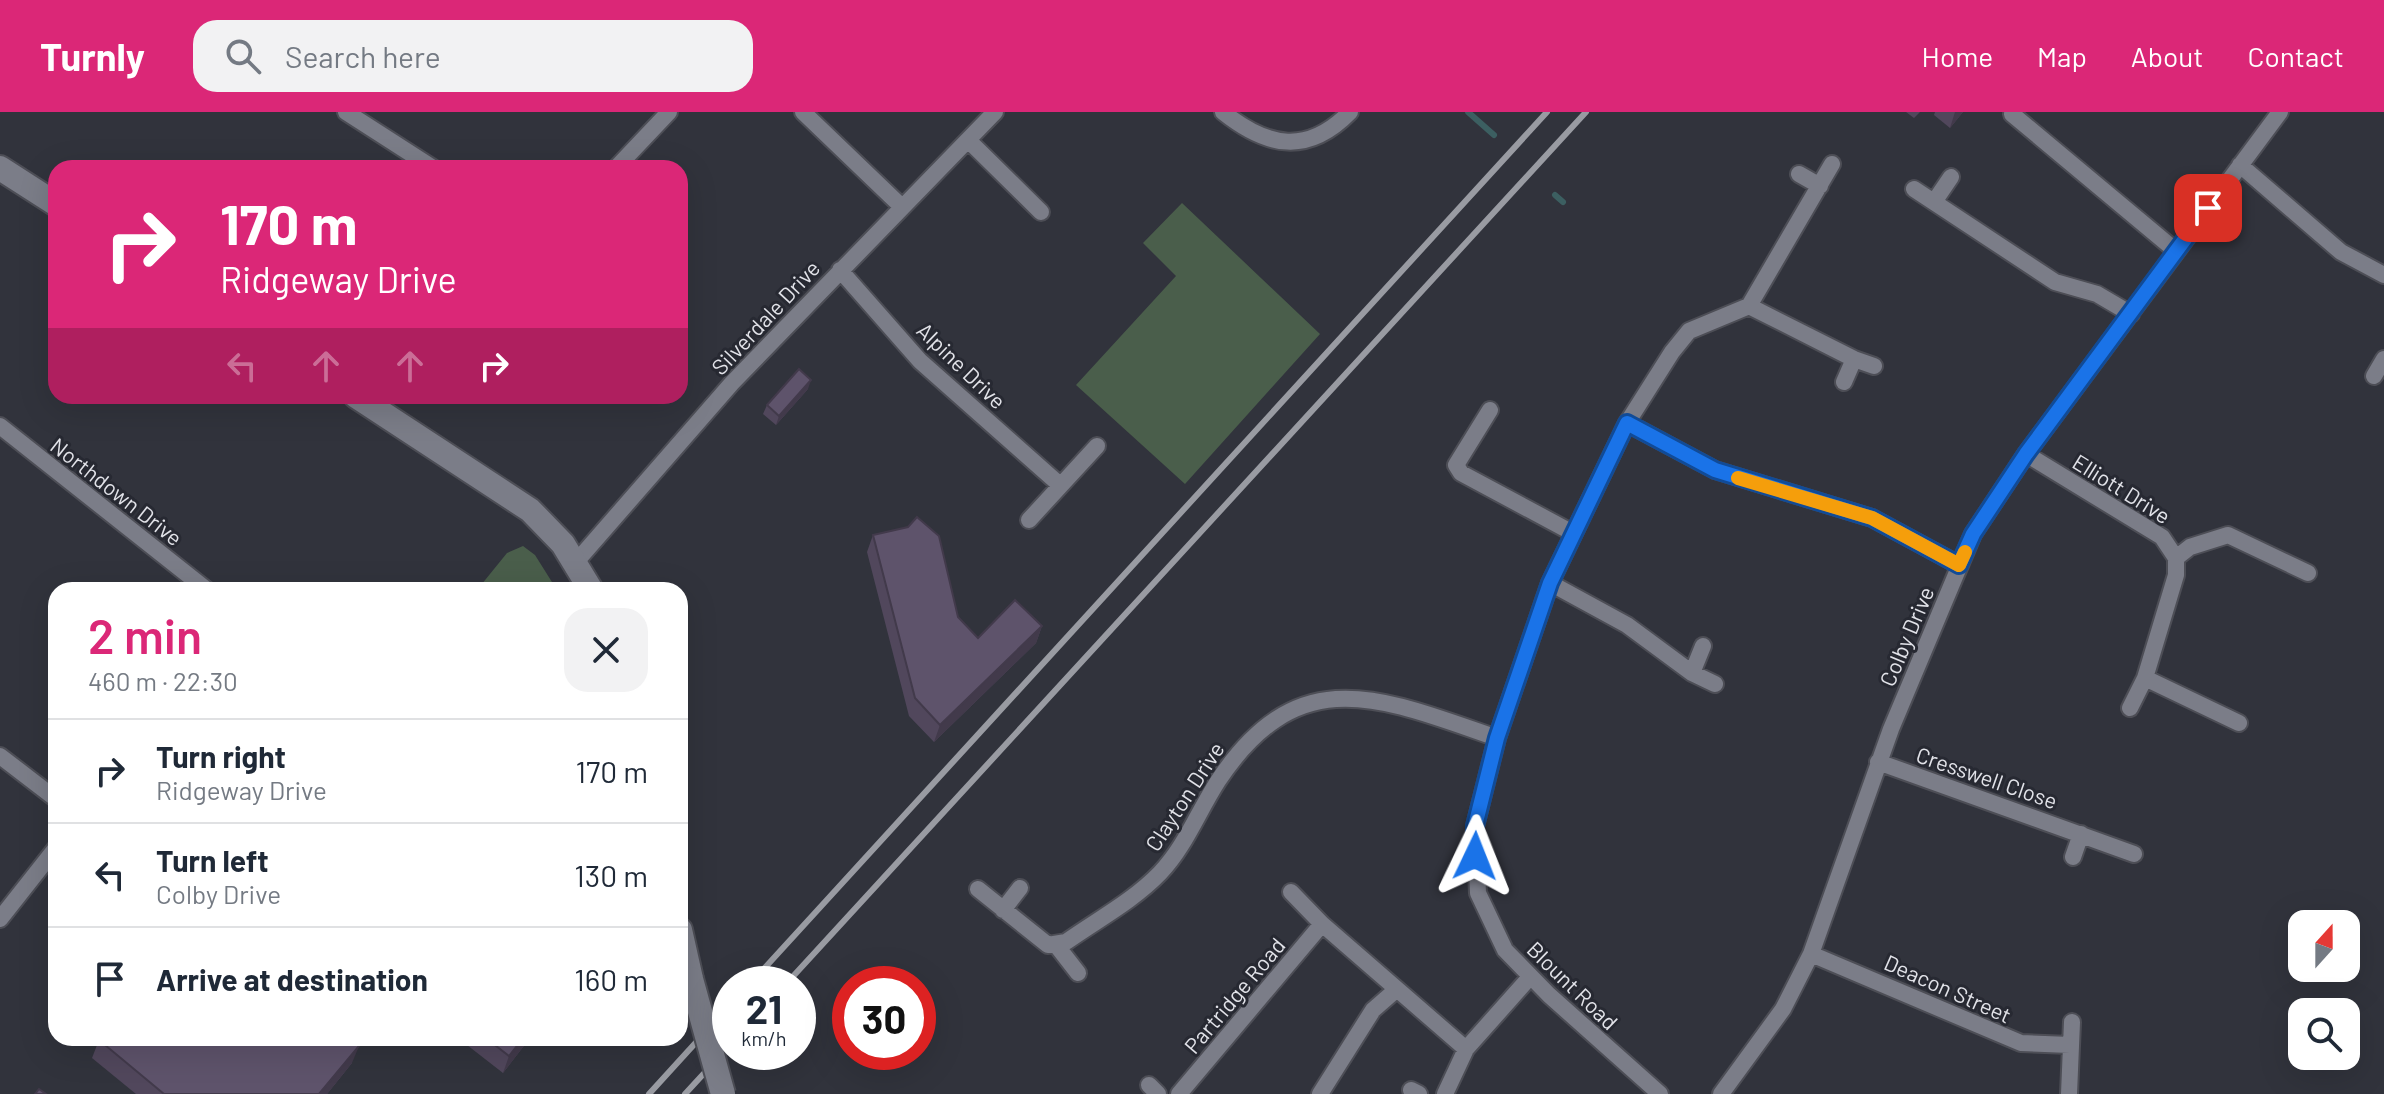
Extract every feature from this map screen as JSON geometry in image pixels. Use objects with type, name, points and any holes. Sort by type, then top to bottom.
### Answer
[{"type":"street","points":[[346,112],[421,160]]},
{"type":"street","points":[[803,112],[902,207]]},
{"type":"street","name":"Silverdale Drive","points":[[576,562],[732,383],[995,112]]},
{"type":"street","points":[[1223,112],[1254,132],[1274,140],[1294,143],[1316,139],[1333,130],[1350,112]]},
{"type":"street","name":"Colby Drive","points":[[1721,1094],[1783,1009],[1811,954],[1878,762],[1973,534],[2026,454],[2280,112]]},
{"type":"street","points":[[2012,114],[2176,251]]},
{"type":"street","points":[[623,160],[661,115]]},
{"type":"street","points":[[968,140],[1041,212]]},
{"type":"street","points":[[1832,164],[1749,306],[1874,366]]},
{"type":"street","points":[[2240,165],[2341,252],[2384,275]]},
{"type":"street","points":[[0,168],[48,199]]},
{"type":"street","points":[[1799,174],[1820,186]]},
{"type":"street","points":[[1934,202],[1951,177]]},
{"type":"street","points":[[1914,189],[2055,282],[2097,294],[2131,314]]},
{"type":"street","name":"Alpine Drive","points":[[840,270],[920,361],[1060,485]]},
{"type":"street","name":"Blount Road","points":[[1660,1094],[1530,977],[1505,950],[1478,893],[1475,826],[1497,738],[1550,583],[1571,532],[1627,423],[1689,331],[1749,306]]},
{"type":"street","points":[[1844,382],[1854,359]]},
{"type":"street","points":[[2374,376],[2384,359]]},
{"type":"street","points":[[368,404],[530,510],[576,562],[587,582]]},
{"type":"street","points":[[1490,410],[1456,465],[1461,473],[1571,532]]},
{"type":"street","points":[[1627,423],[1715,470],[1872,518],[1959,565]]},
{"type":"street","name":"Northdown Drive","points":[[0,426],[197,582]]},
{"type":"street","points":[[1029,520],[1097,446]]},
{"type":"street","name":"Elliott Drive","points":[[2026,454],[2162,537],[2176,558],[2176,575],[2145,678],[2130,708]]},
{"type":"street","points":[[2176,558],[2190,547],[2228,535],[2308,573]]},
{"type":"street","points":[[2279,578],[2286,561]]},
{"type":"street","points":[[1550,583],[1627,625],[1692,673],[1715,684]]},
{"type":"street","points":[[1692,673],[1703,646]]},
{"type":"street","points":[[2145,678],[2239,723]]},
{"type":"street","name":"Clayton Drive","points":[[1057,946],[1134,896],[1159,874],[1179,850],[1242,747],[1269,721],[1301,706],[1370,698],[1395,703],[1497,738]]},
{"type":"street","points":[[2213,732],[2220,716]]},
{"type":"street","points":[[0,756],[48,793]]},
{"type":"street","name":"Cresswell Close","points":[[1878,762],[2134,854]]},
{"type":"street","points":[[2073,857],[2081,834]]},
{"type":"street","points":[[0,919],[48,858]]},
{"type":"street","points":[[1003,910],[1020,888]]},
{"type":"street","points":[[978,889],[1034,936],[1057,946],[1078,973]]},
{"type":"street","points":[[1291,892],[1322,924],[1466,1049]]},
{"type":"street","name":"Partridge Road","points":[[1179,1094],[1322,924]]},
{"type":"street","name":"Deacon Street","points":[[1811,954],[2021,1043],[2070,1045]]},
{"type":"street","points":[[688,966],[723,1094]]},
{"type":"street","points":[[1445,1094],[1466,1049],[1530,977]]},
{"type":"street","points":[[1320,1094],[1373,1010],[1397,989]]},
{"type":"street","points":[[2069,1094],[2072,1022]]},
{"type":"green space","points":[[1182,203],[1320,334],[1185,484],[1076,385],[1176,276],[1143,243]]},
{"type":"green space","points":[[523,546],[535,555],[552,582],[483,582],[507,553]]},
{"type":"building","points":[[799,369],[811,380],[779,416],[767,405]]},
{"type":"building","points":[[917,517],[939,536],[958,617],[978,638],[1015,600],[1042,626],[940,725],[915,698],[873,535],[908,527]]},
{"type":"building","points":[[106,1046],[359,1046],[319,1094],[164,1094]]},
{"type":"building","points":[[496,1046],[517,1046],[509,1056]]},
{"type":"waterway","points":[[1468,112],[1494,135]]},
{"type":"waterway","points":[[1555,195],[1563,202]]},
{"type":"railway","points":[[766,966],[1547,112]]},
{"type":"railway","points":[[803,966],[1586,112]]},
{"type":"railway","points":[[649,1094],[712,1025]]},
{"type":"railway","points":[[685,1094],[712,1065]]},
{"type":"slow traffic","points":[[1738,478],[1836,504],[1872,518],[1959,565],[1965,552]]},
{"type":"route","points":[[1475,856],[1475,826],[1497,738],[1550,583],[1571,532],[1627,423],[1715,470],[1791,494],[1836,504],[1872,518],[1959,565],[1973,534],[2026,454],[2208,208]]}]
